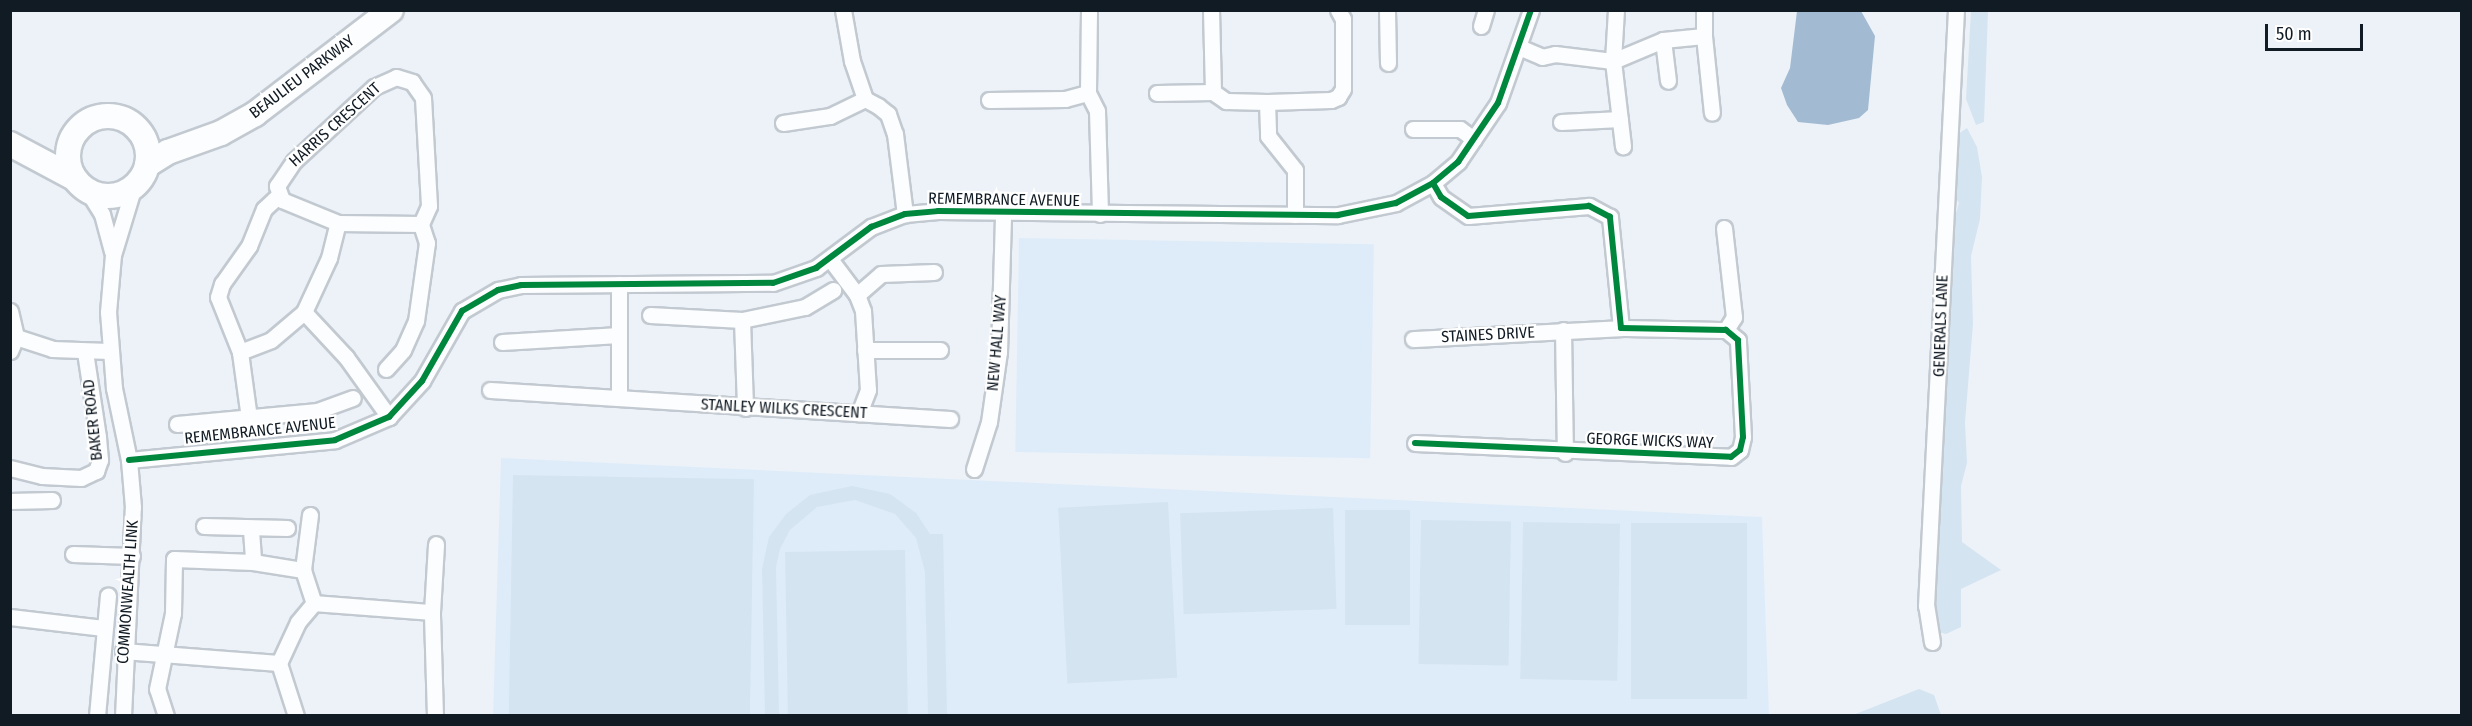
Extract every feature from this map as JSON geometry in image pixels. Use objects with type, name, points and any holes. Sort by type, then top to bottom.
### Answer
[{"type":"highway","name":"BEAULIEU PARKWAY","points":[[147,165],[168,152],[210,137],[255,114],[391,10]]},
{"type":"highway","points":[[105,116],[121,118],[135,127],[147,148],[147,165],[134,186],[111,195],[80,184],[10,144],[48,144],[76,131],[89,120],[105,116]]},
{"type":"highway","name":"BEAULIEU PARKWAY","points":[[135,127],[177,137],[210,137]]},
{"type":"highway","points":[[76,131],[68,154],[80,184]]},
{"type":"street","points":[[843,10],[852,61],[865,99],[888,114],[895,134],[905,214]]},
{"type":"street","points":[[1089,10],[1088,93],[1097,111],[1100,214]]},
{"type":"street","points":[[1211,10],[1213,92]]},
{"type":"street","points":[[1157,93],[1213,92],[1226,101],[1267,102],[1338,97],[1343,89],[1343,19],[1338,10]]},
{"type":"street","points":[[1387,10],[1388,63]]},
{"type":"street","points":[[1481,26],[1486,10]]},
{"type":"street","name":"REMEMBRANCE AVENUE","points":[[129,460],[335,440],[388,417],[422,381],[462,311],[477,299],[498,290],[521,285],[773,283],[830,259],[871,227],[905,214],[938,211],[1003,214],[1295,215],[1366,212],[1396,203],[1433,183],[1458,162],[1498,103],[1531,10]]},
{"type":"street","points":[[1616,10],[1613,61],[1623,146]]},
{"type":"street","points":[[1704,10],[1704,36],[1712,113]]},
{"type":"street","name":"GENERALS LANE","points":[[1932,642],[1926,606],[1956,10]]},
{"type":"street","points":[[1519,47],[1542,57],[1555,54],[1613,61],[1663,40],[1704,36]]},
{"type":"street","points":[[1663,40],[1668,81]]},
{"type":"street","name":"HARRIS CRESCENT","points":[[278,196],[280,176],[374,87],[385,79],[405,78],[418,87],[423,98],[429,206],[421,225],[427,243],[416,321],[403,350],[386,369]]},
{"type":"street","points":[[989,100],[1065,99],[1088,93]]},
{"type":"street","points":[[783,123],[830,116],[865,99]]},
{"type":"street","points":[[1267,102],[1268,136],[1295,170],[1295,215]]},
{"type":"street","points":[[1561,122],[1620,119]]},
{"type":"street","points":[[1413,129],[1460,129],[1474,139]]},
{"type":"street","points":[[1433,183],[1441,197],[1468,216],[1589,206],[1610,217],[1621,328],[1726,330],[1734,318],[1724,228]]},
{"type":"street","name":"COMMONWEALTH LINK","points":[[80,184],[102,214],[112,255],[109,351],[129,460],[132,556],[123,651],[123,716]]},
{"type":"street","name":"COMMONWEALTH LINK","points":[[112,255],[134,186]]},
{"type":"street","points":[[249,418],[240,352],[218,306],[219,290],[249,246],[264,209],[278,196],[313,215],[338,223],[421,225]]},
{"type":"street","name":"NEW HALL WAY","points":[[974,469],[989,422],[999,352],[1003,214]]},
{"type":"street","points":[[240,352],[271,340],[304,312],[329,258],[338,223]]},
{"type":"street","points":[[830,259],[857,295],[863,311],[867,390],[859,413]]},
{"type":"street","points":[[857,295],[881,274],[934,272]]},
{"type":"street","points":[[619,284],[619,396]]},
{"type":"street","points":[[650,315],[742,320],[805,307],[833,290]]},
{"type":"street","points":[[10,311],[13,344],[52,350],[109,351]]},
{"type":"street","points":[[304,312],[346,357],[388,417]]},
{"type":"street","points":[[742,320],[745,408]]},
{"type":"street","name":"STAINES DRIVE","points":[[1413,339],[1621,328]]},
{"type":"street","points":[[1563,330],[1565,453]]},
{"type":"street","name":"GEORGE WICKS WAY","points":[[1415,443],[1565,453],[1731,457],[1740,450],[1743,437],[1738,340],[1726,330]]},
{"type":"street","points":[[502,342],[619,335]]},
{"type":"street","points":[[865,350],[940,350]]},
{"type":"street","name":"BAKER ROAD","points":[[10,468],[42,476],[90,476],[96,471],[100,460],[98,437],[85,352]]},
{"type":"street","name":"STANLEY WILKS CRESCENT","points":[[490,390],[619,396],[745,408],[950,419]]},
{"type":"street","points":[[177,424],[317,411],[353,399]]},
{"type":"street","points":[[10,501],[52,500]]},
{"type":"street","points":[[310,515],[303,570],[314,603]]},
{"type":"street","points":[[204,526],[251,530],[287,528]]},
{"type":"street","points":[[251,530],[253,562]]},
{"type":"street","points":[[435,716],[432,612],[436,544]]},
{"type":"street","points":[[73,554],[132,556]]},
{"type":"street","points":[[166,716],[157,689],[166,655],[173,613],[174,559],[253,562],[303,570]]},
{"type":"street","points":[[97,716],[103,628],[108,595]]},
{"type":"street","points":[[314,603],[432,612]]},
{"type":"street","points":[[296,716],[279,663],[298,622],[314,603]]},
{"type":"street","points":[[10,617],[103,628]]},
{"type":"street","points":[[123,651],[279,663]]},
{"type":"shaded area","points":[[1971,11],[1988,11],[1984,122],[1976,125],[1966,99]]},
{"type":"shaded area","points":[[1967,128],[1977,147],[1982,177],[1980,219],[1971,256],[1973,324],[1965,422],[1967,463],[1961,486],[1962,542],[2001,570],[1961,589],[1961,627],[1946,634],[1938,632],[1932,612],[1949,236],[1959,203],[1948,186],[1955,136]]},
{"type":"shaded area","points":[[1019,238],[1374,244],[1370,458],[1015,452]]},
{"type":"shaded area","points":[[501,458],[1762,517],[1769,715],[493,716]]},
{"type":"shaded area","points":[[513,475],[754,479],[750,716],[509,715]]},
{"type":"shaded area","points":[[852,486],[890,494],[916,513],[930,534],[943,534],[947,715],[928,715],[925,572],[916,538],[895,514],[855,500],[817,507],[790,530],[780,549],[776,567],[779,715],[765,715],[762,569],[769,537],[786,514],[810,495]]},
{"type":"shaded area","points":[[1168,502],[1177,678],[1067,684],[1058,508]]},
{"type":"shaded area","points":[[1333,508],[1337,609],[1184,614],[1180,513]]},
{"type":"shaded area","points":[[1345,510],[1410,510],[1410,625],[1345,625]]},
{"type":"shaded area","points":[[1421,520],[1511,522],[1508,666],[1418,664]]},
{"type":"shaded area","points":[[1523,522],[1620,524],[1617,681],[1520,679]]},
{"type":"shaded area","points":[[1631,523],[1747,523],[1747,699],[1631,699]]},
{"type":"shaded area","points":[[905,550],[908,715],[788,716],[785,552]]},
{"type":"shaded area","points":[[1919,689],[1934,695],[1941,715],[1853,715]]},
{"type":"water","points":[[1797,11],[1861,11],[1875,36],[1868,110],[1859,118],[1828,125],[1798,122],[1787,105],[1781,88],[1790,68]]},
{"type":"cycle path","points":[[129,460],[335,440],[389,417],[422,381],[462,311],[498,290],[521,285],[773,283],[816,268],[871,227],[905,214],[938,211],[1338,215],[1396,203],[1433,183],[1458,162],[1498,103],[1531,10]]},
{"type":"cycle path","points":[[1415,443],[1731,457],[1740,450],[1743,437],[1738,340],[1726,330],[1621,328],[1610,217],[1589,206],[1468,216],[1441,197],[1433,183]]}]
